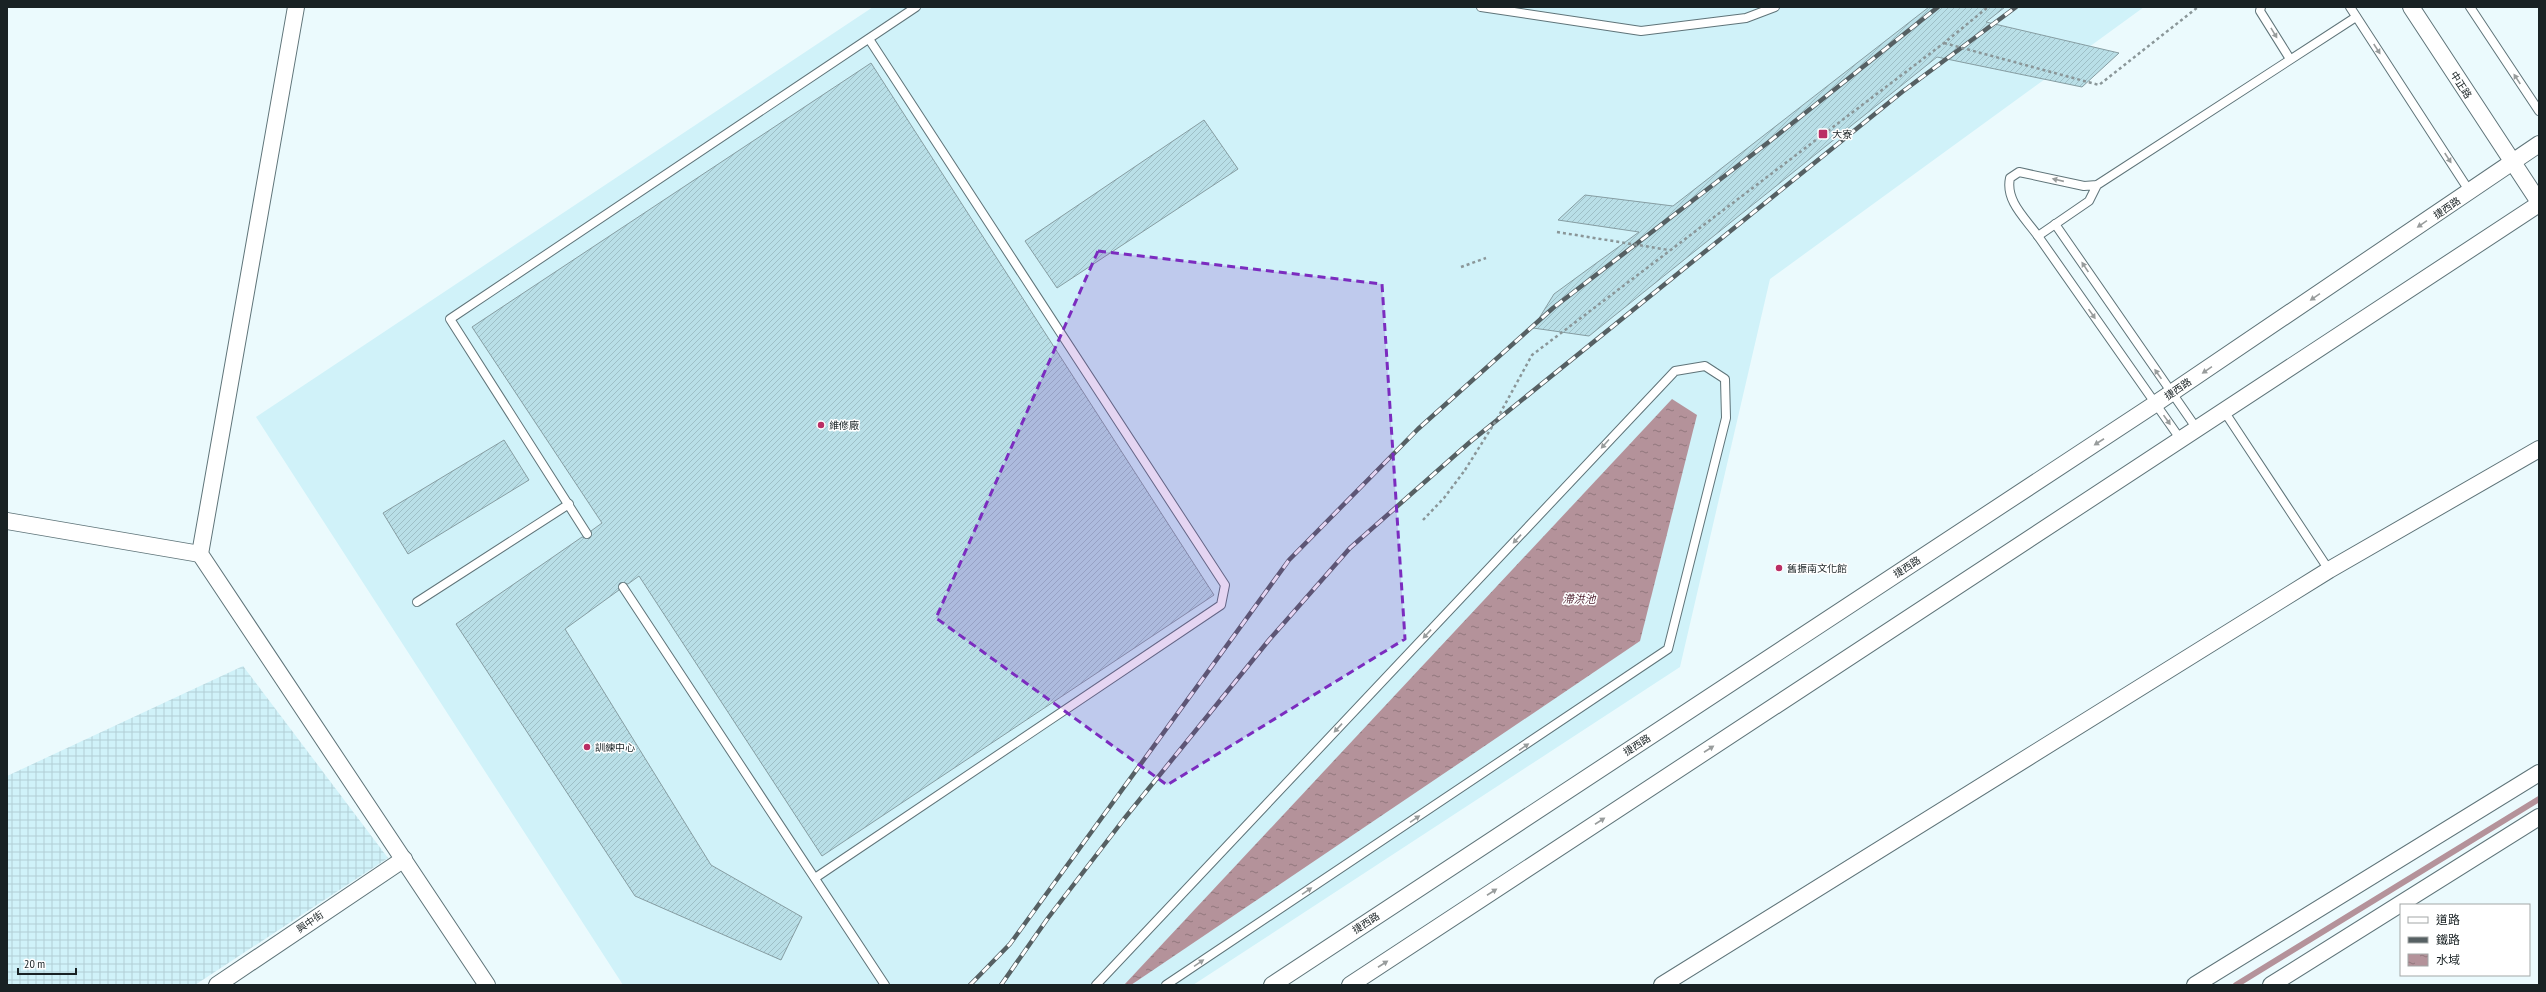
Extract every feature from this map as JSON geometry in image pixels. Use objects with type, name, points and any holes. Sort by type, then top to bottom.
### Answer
[{"type":"street","points":[[296,7],[200,554],[487,985]]},
{"type":"street","name":"中正路","points":[[2411,7],[2539,203]]},
{"type":"street","name":"捷西路","points":[[1272,985],[2171,394],[2539,144]]},
{"type":"street","points":[[1350,985],[2181,440],[2539,203]]},
{"type":"street","points":[[1662,985],[2329,570],[2539,449]]},
{"type":"street","points":[[7,521],[200,554]]},
{"type":"street","points":[[2195,985],[2539,772]]},
{"type":"street","points":[[2401,904],[2539,817]]},
{"type":"street","name":"興中街","points":[[217,985],[404,859]]},
{"type":"street","points":[[2272,985],[2400,904]]},
{"type":"lane","points":[[587,534],[450,319],[916,7]]},
{"type":"lane","points":[[1481,7],[1641,31],[1746,18],[1775,7]]},
{"type":"lane","points":[[2261,7],[2260,11],[2290,59]]},
{"type":"lane","points":[[2350,7],[2470,192]]},
{"type":"lane","points":[[2470,7],[2539,111]]},
{"type":"lane","points":[[2181,440],[2010,196],[2009,184],[2014,174],[2025,172],[2084,186],[2097,185],[2356,17]]},
{"type":"lane","points":[[815,878],[1220,605],[1225,585],[869,39]]},
{"type":"lane","points":[[2038,236],[2089,201],[2097,185]]},
{"type":"lane","points":[[2055,224],[2171,394],[2197,429]]},
{"type":"lane","points":[[1096,985],[1675,371],[1705,366],[1725,379],[1726,418],[1668,649],[1166,985]]},
{"type":"lane","points":[[2224,411],[2329,570]]},
{"type":"lane","points":[[417,602],[569,504]]},
{"type":"lane","points":[[623,587],[885,985]]},
{"type":"path","points":[[1422,520],[1444,498],[1465,470],[1532,356],[1669,250],[1944,43],[1988,7]]},
{"type":"path","points":[[1944,43],[2099,84],[2198,7]]},
{"type":"path","points":[[1557,232],[1669,250]]},
{"type":"path","points":[[1461,267],[1486,258]]},
{"type":"highlighted area","points":[[1098,251],[1382,284],[1405,639],[1167,785],[936,618]]},
{"type":"shaded area","points":[[873,7],[2144,7],[1770,279],[1680,667],[1193,985],[623,985],[256,417]]},
{"type":"shaded area","points":[[243,666],[388,858],[195,985],[7,985],[7,776]]},
{"type":"water","name":"滯洪池","points":[[1672,399],[1697,415],[1640,641],[1131,985],[1124,985]]},
{"type":"building","points":[[1929,7],[2005,7],[1986,22],[2119,53],[2082,87],[1937,57],[1589,336],[1533,328],[1554,294],[1639,232],[1558,220],[1585,195],[1673,206]]},
{"type":"building","name":"維修廠","points":[[871,63],[1214,595],[822,856],[639,576],[628,584],[620,583],[619,590],[565,629],[711,865],[802,917],[781,960],[635,896],[456,624],[582,537],[590,538],[591,531],[602,523],[472,327]]},
{"type":"building","points":[[1204,120],[1238,169],[1057,288],[1025,241]]},
{"type":"building","points":[[504,440],[529,480],[408,554],[383,513]]},
{"type":"waterway","points":[[2236,985],[2539,799]]},
{"type":"railway","points":[[970,985],[1010,944],[1289,560],[1418,429],[1553,308],[1770,141],[1938,7]]},
{"type":"railway","points":[[1001,985],[1048,918],[1124,819],[1269,640],[1350,548],[1470,442],[1902,92],[2016,7]]},
{"type":"place","name":"大寮","points":[[1823,134]]},
{"type":"place","name":"維修廠","points":[[821,425]]},
{"type":"place","name":"舊振南文化館","points":[[1779,568]]},
{"type":"place","name":"訓練中心","points":[[587,747]]}]
